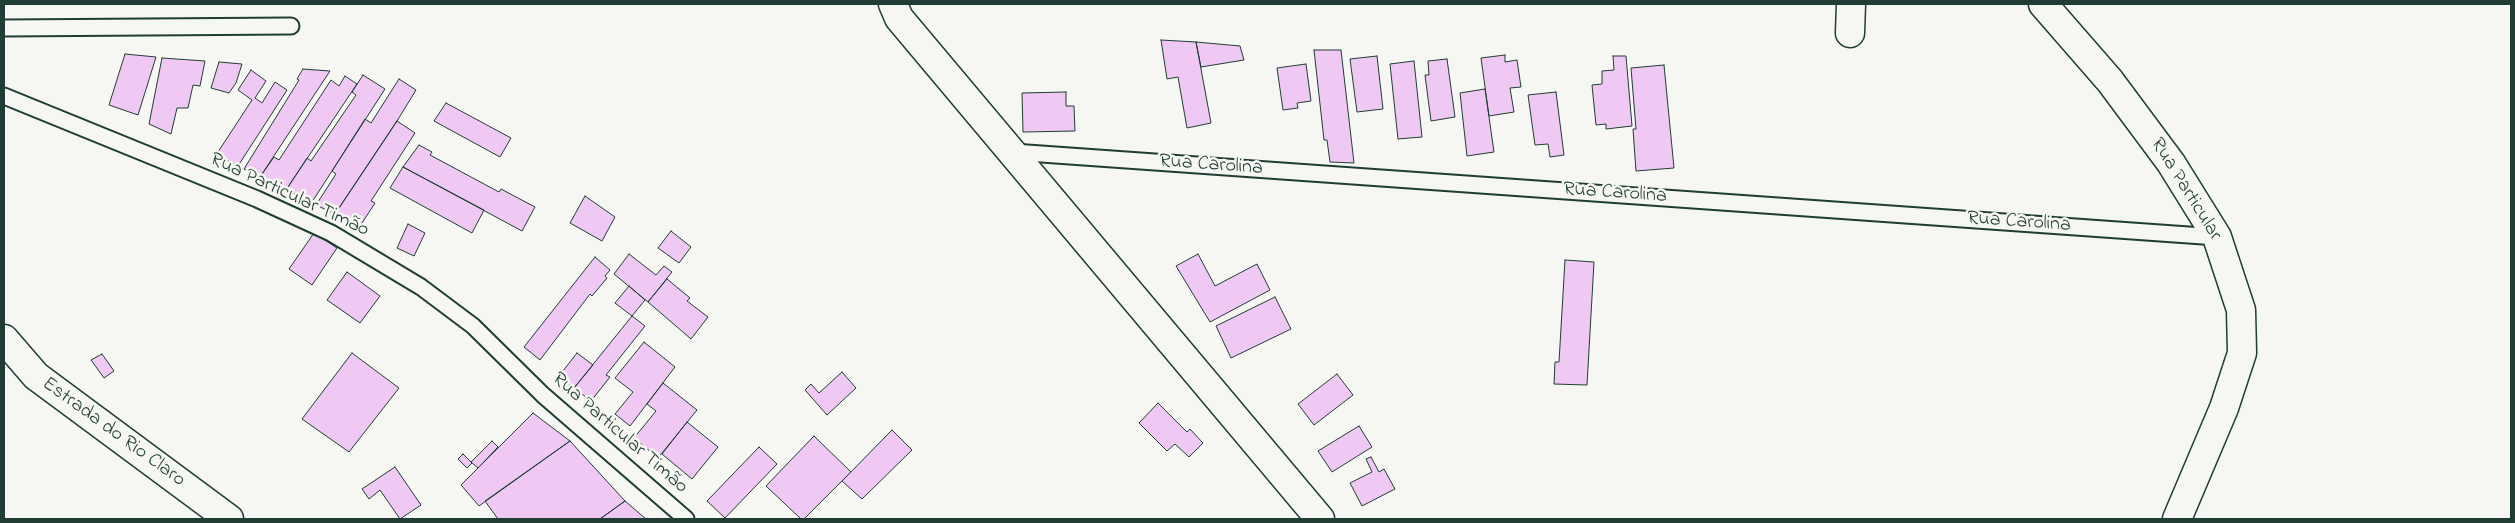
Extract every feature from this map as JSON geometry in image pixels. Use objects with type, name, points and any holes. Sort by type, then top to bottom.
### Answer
[{"type":"street","points":[[893,4],[899,18],[1320,519]]},
{"type":"street","points":[[1850,32],[1851,4]]},
{"type":"street","name":"Rua Particular","points":[[2043,4],[2110,81],[2172,163],[2217,237],[2241,310],[2242,353],[2224,408],[2177,519]]},
{"type":"street","name":"Estrada do Rio Claro","points":[[4,339],[36,376],[229,519]]},
{"type":"lane","points":[[4,28],[291,26]]},
{"type":"lane","name":"Rua Particular Timão","points":[[4,96],[265,203],[331,233],[421,287],[473,326],[543,395],[686,519]]},
{"type":"lane","name":"Rua Carolina","points":[[1013,152],[2217,237]]},
{"type":"building","points":[[1161,40],[1196,42],[1211,123],[1187,128],[1178,77],[1167,79]]},
{"type":"building","points":[[1196,42],[1240,46],[1244,60],[1201,67]]},
{"type":"building","points":[[1314,50],[1341,50],[1354,163],[1330,162],[1327,140],[1324,140]]},
{"type":"building","points":[[125,54],[156,57],[138,115],[109,105]]},
{"type":"building","points":[[1505,55],[1505,62],[1517,60],[1521,87],[1510,88],[1514,112],[1489,116],[1481,58]]},
{"type":"building","points":[[1377,56],[1383,109],[1357,112],[1350,59]]},
{"type":"building","points":[[1613,56],[1626,56],[1632,126],[1606,129],[1606,124],[1596,125],[1592,85],[1602,84],[1602,71],[1614,70]]},
{"type":"building","points":[[162,58],[205,61],[200,86],[193,85],[188,108],[177,108],[171,134],[149,124]]},
{"type":"building","points":[[1447,59],[1455,117],[1431,121],[1425,75],[1429,75],[1428,61]]},
{"type":"building","points":[[1414,61],[1422,137],[1398,139],[1390,64]]},
{"type":"building","points":[[219,62],[242,64],[236,83],[229,93],[211,88]]},
{"type":"building","points":[[1306,64],[1311,101],[1297,103],[1298,108],[1283,110],[1277,68]]},
{"type":"building","points":[[1664,65],[1674,168],[1636,171],[1633,129],[1636,129],[1631,68]]},
{"type":"building","points":[[303,69],[330,71],[260,177],[244,169],[299,80],[297,79]]},
{"type":"building","points":[[251,70],[266,81],[255,98],[262,103],[275,82],[287,90],[238,166],[216,155],[252,100],[238,90]]},
{"type":"building","points":[[363,75],[385,89],[312,202],[286,190],[307,158],[311,161],[356,95],[352,92]]},
{"type":"building","points":[[345,76],[357,84],[286,190],[260,177],[274,157],[279,160],[331,80],[339,86]]},
{"type":"building","points":[[399,79],[416,90],[397,121],[335,214],[316,205],[336,174],[332,171],[365,119],[371,123]]},
{"type":"building","points":[[1485,89],[1494,152],[1467,156],[1460,93]]},
{"type":"building","points":[[1066,92],[1066,106],[1074,106],[1075,131],[1023,132],[1022,93]]},
{"type":"building","points":[[1556,92],[1564,155],[1550,157],[1548,144],[1535,145],[1528,95]]},
{"type":"building","points":[[446,103],[511,138],[500,157],[434,121]]},
{"type":"building","points":[[397,121],[415,133],[371,201],[375,203],[360,226],[335,214]]},
{"type":"building","points":[[419,145],[432,152],[430,155],[499,192],[501,189],[535,207],[522,231],[403,167]]},
{"type":"building","points":[[403,167],[484,210],[472,233],[390,188]]},
{"type":"building","points":[[585,196],[615,217],[602,241],[570,223]]},
{"type":"building","points":[[408,224],[425,233],[414,256],[397,248]]},
{"type":"building","points":[[671,231],[691,247],[679,263],[658,248]]},
{"type":"building","points":[[314,233],[337,248],[312,285],[289,269]]},
{"type":"building","points":[[629,254],[656,275],[664,266],[672,272],[648,302],[614,274]]},
{"type":"building","points":[[1198,254],[1215,286],[1257,264],[1270,290],[1210,322],[1176,266]]},
{"type":"building","points":[[595,257],[610,270],[605,276],[607,278],[592,296],[590,294],[540,360],[524,347]]},
{"type":"building","points":[[1565,260],[1594,262],[1587,385],[1554,384],[1555,362],[1559,362]]},
{"type":"building","points":[[347,272],[380,296],[360,323],[327,300]]},
{"type":"building","points":[[667,279],[690,298],[687,301],[708,317],[691,339],[648,302]]},
{"type":"building","points":[[629,286],[645,300],[632,316],[615,303]]},
{"type":"building","points":[[1275,297],[1291,329],[1231,358],[1216,326]]},
{"type":"building","points":[[632,316],[645,326],[606,375],[610,377],[591,401],[574,388]]},
{"type":"building","points":[[644,342],[675,367],[630,426],[615,414],[633,392],[615,378]]},
{"type":"building","points":[[352,353],[399,388],[349,452],[302,419]]},
{"type":"building","points":[[577,353],[593,365],[574,388],[559,376]]},
{"type":"building","points":[[102,354],[114,371],[104,378],[91,360]]},
{"type":"building","points":[[842,372],[856,388],[827,415],[805,390],[811,384],[819,393]]},
{"type":"building","points":[[1337,374],[1353,395],[1314,425],[1298,404]]},
{"type":"building","points":[[663,383],[697,410],[658,458],[634,438],[656,411],[647,404]]},
{"type":"building","points":[[1158,403],[1187,432],[1190,429],[1203,443],[1189,457],[1175,444],[1167,451],[1139,423]]},
{"type":"building","points":[[533,413],[570,441],[479,506],[461,485]]},
{"type":"building","points":[[687,422],[718,447],[692,479],[662,454]]},
{"type":"building","points":[[1359,426],[1372,447],[1332,472],[1318,451]]},
{"type":"building","points":[[892,430],[912,450],[862,499],[842,481]]},
{"type":"building","points":[[814,436],[851,472],[804,519],[801,519],[766,486]]},
{"type":"building","points":[[492,441],[498,447],[478,468],[471,462]]},
{"type":"building","points":[[570,441],[625,501],[600,519],[498,519],[485,501]]},
{"type":"building","points":[[759,447],[777,464],[725,518],[707,501]]},
{"type":"building","points":[[463,454],[472,463],[467,468],[458,459]]},
{"type":"building","points":[[1371,457],[1379,472],[1384,469],[1395,489],[1362,506],[1350,483],[1372,472],[1366,459]]},
{"type":"building","points":[[395,467],[421,505],[400,519],[380,490],[369,499],[362,489]]},
{"type":"building","points":[[625,501],[646,519],[600,519]]}]
